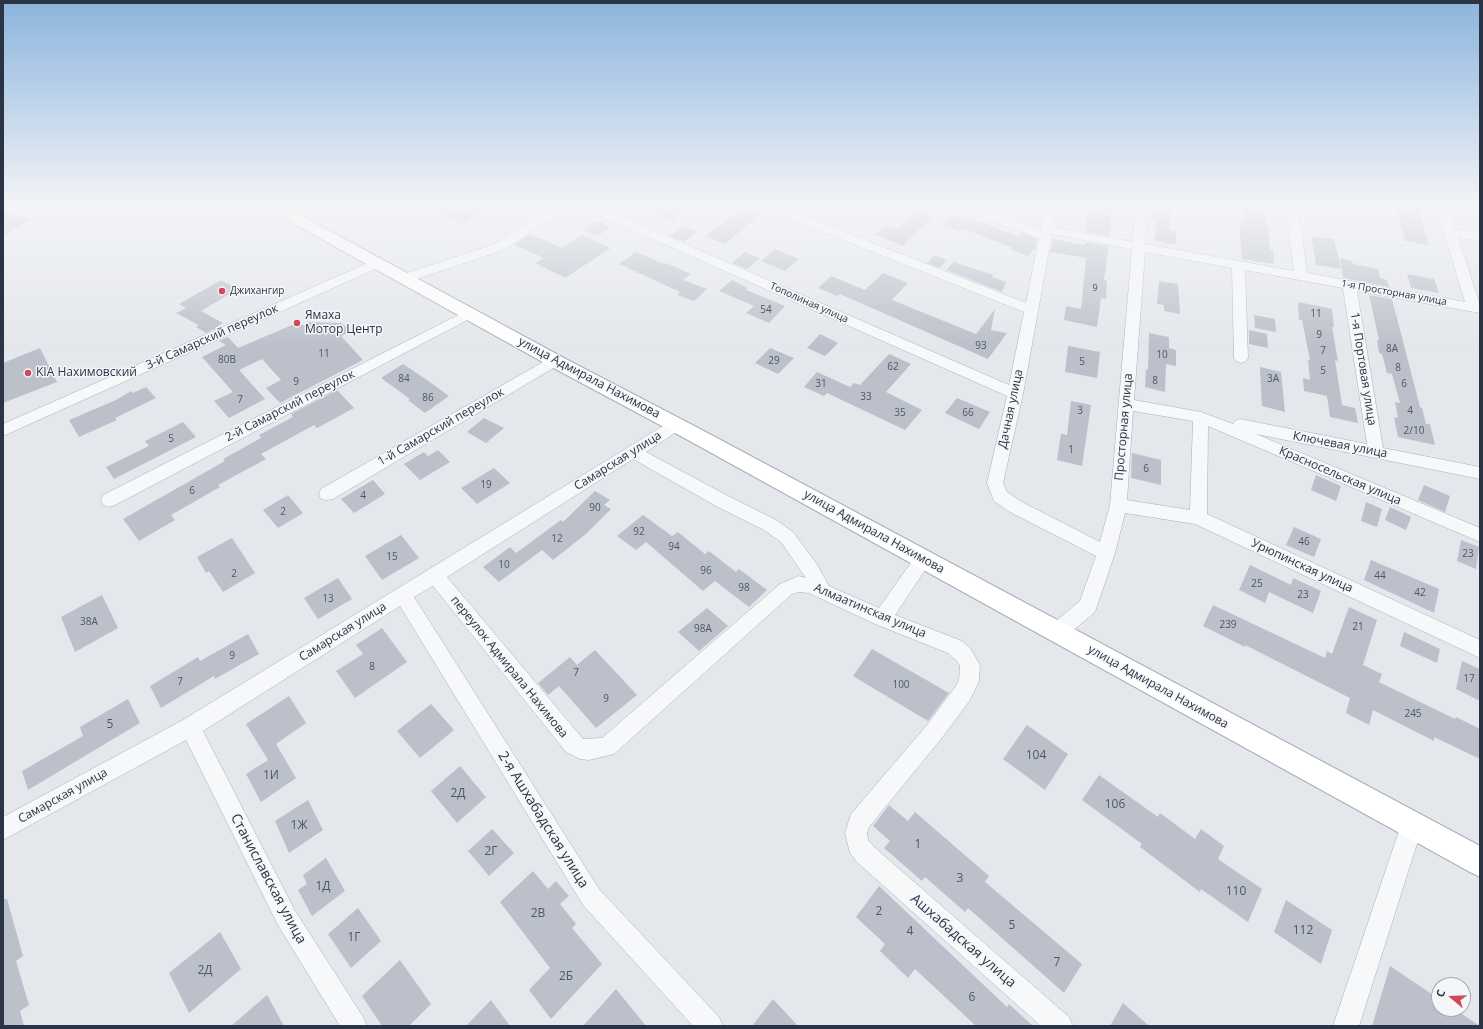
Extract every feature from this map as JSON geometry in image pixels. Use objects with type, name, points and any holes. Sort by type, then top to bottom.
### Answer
[{"type":"main road","name":"улица Адмирала Нахимова","points":[[355,251],[555,361],[676,425],[1480,862]]},
{"type":"street","points":[[406,278],[487,251]]},
{"type":"street","name":"Тополиная улица","points":[[691,251],[1015,394]]},
{"type":"street","points":[[882,251],[1031,310]]},
{"type":"street","name":"Дачная улица","points":[[1042,251],[1015,394],[995,483],[1000,496],[1030,515],[1106,553]]},
{"type":"street","name":"Просторная улица","points":[[1057,632],[1088,606],[1106,553],[1118,505],[1139,251]]},
{"type":"street","name":"1-я Просторная улица","points":[[1162,251],[1301,275],[1477,309]]},
{"type":"street","points":[[1298,251],[1301,275]]},
{"type":"street","points":[[1457,251],[1477,309]]},
{"type":"street","name":"3-й Самарский переулок","points":[[3,430],[377,263]]},
{"type":"street","points":[[1238,264],[1241,358]]},
{"type":"street","name":"1-я Портовая улица","points":[[1349,285],[1376,452]]},
{"type":"street","name":"2-й Самарский переулок","points":[[109,500],[470,313]]},
{"type":"street","name":"1-й Самарский переулок","points":[[327,494],[555,361]]},
{"type":"street","points":[[1126,404],[1200,417],[1198,518]]},
{"type":"street","name":"Ключевая улица","points":[[1200,417],[1480,473]]},
{"type":"street","name":"Красносельская улица","points":[[1200,417],[1480,535]]},
{"type":"street","name":"Самарская улица","points":[[3,829],[190,727],[676,425]]},
{"type":"street","points":[[633,452],[722,501],[770,525],[786,537],[810,568],[823,591]]},
{"type":"street","name":"Урюпинская улица","points":[[1118,505],[1198,518],[1480,649]]},
{"type":"street","points":[[882,618],[923,559]]},
{"type":"street","name":"переулок Адмирала Нахимова","points":[[435,575],[573,745],[580,749],[589,750]]},
{"type":"street","name":"Алмаатинская улица","points":[[589,750],[607,747],[786,589],[798,584],[810,586],[882,618],[955,647],[967,659],[970,665],[970,672],[963,694],[934,732],[859,822],[856,833],[858,845],[866,855]]},
{"type":"street","name":"2-я Ашхабадская улица","points":[[402,595],[591,897],[710,1026]]},
{"type":"street","name":"Станиславская улица","points":[[190,727],[286,917],[354,1026]]},
{"type":"street","points":[[1346,1026],[1412,825]]},
{"type":"street","name":"Ашхабадская улица","points":[[866,855],[1060,1026]]},
{"type":"building","points":[[528,251],[606,251],[565,278],[535,263],[544,258]]},
{"type":"building","points":[[773,251],[780,251],[799,259],[785,271],[761,261]]},
{"type":"building","points":[[1014,251],[1032,251],[1029,256]]},
{"type":"building","points":[[1108,251],[1104,280],[1107,281],[1106,299],[1101,298],[1097,327],[1064,320],[1066,306],[1081,309],[1086,258],[1050,252]]},
{"type":"building","points":[[1241,251],[1273,251],[1274,264],[1242,259]]},
{"type":"building","points":[[1314,251],[1337,251],[1341,269],[1316,265]]},
{"type":"building","points":[[636,252],[691,274],[683,280],[707,289],[694,301],[677,295],[680,292],[619,264]]},
{"type":"building","points":[[745,252],[760,258],[747,269],[732,263]]},
{"type":"building","points":[[934,255],[947,260],[940,268],[927,263]]},
{"type":"building","points":[[1340,258],[1352,261],[1353,264],[1378,269],[1380,278],[1387,280],[1389,287],[1343,278]]},
{"type":"building","points":[[954,262],[993,275],[992,277],[1006,282],[1002,292],[946,270]]},
{"type":"building","points":[[883,273],[908,283],[892,300],[976,334],[995,309],[991,330],[1007,333],[988,359],[840,294],[837,296],[818,288],[831,276],[865,290]]},
{"type":"building","points":[[1407,274],[1434,279],[1439,293],[1411,288]]},
{"type":"building","points":[[221,280],[238,289],[201,311],[223,323],[218,326],[219,327],[206,333],[196,327],[199,325],[176,313],[186,308],[179,304]]},
{"type":"building","points":[[732,280],[748,288],[746,290],[785,306],[769,323],[746,313],[754,306],[719,291]]},
{"type":"building","points":[[1159,281],[1178,284],[1180,314],[1164,311],[1164,305],[1157,304]]},
{"type":"building","points":[[1369,295],[1392,299],[1420,407],[1422,408],[1426,424],[1430,424],[1435,445],[1398,437],[1394,417],[1398,418],[1395,402],[1400,403],[1392,374],[1387,373],[1382,354],[1379,353],[1377,340],[1379,340]]},
{"type":"building","points":[[1298,302],[1332,309],[1334,327],[1332,327],[1338,361],[1335,360],[1342,405],[1355,408],[1358,423],[1330,417],[1327,396],[1304,391],[1303,378],[1310,380],[1308,360],[1310,360],[1302,320],[1299,320]]},
{"type":"building","points":[[1254,315],[1275,319],[1276,332],[1255,328]]},
{"type":"building","points":[[307,322],[341,323],[351,331],[341,336],[363,360],[280,403],[266,388],[281,380],[262,359],[239,370],[265,399],[229,418],[214,401],[233,392],[202,357],[226,345],[219,341],[228,337],[238,348],[292,325],[305,325]]},
{"type":"building","points":[[1249,330],[1267,334],[1268,348],[1249,344]]},
{"type":"building","points":[[1149,333],[1169,337],[1169,348],[1176,350],[1176,366],[1166,364],[1165,392],[1145,387],[1146,369],[1148,370]]},
{"type":"building","points":[[820,334],[838,343],[825,356],[807,348]]},
{"type":"building","points":[[1068,346],[1100,352],[1097,378],[1065,372]]},
{"type":"building","name":"KIA Нахимовский","points":[[40,348],[57,382],[3,403],[3,363]]},
{"type":"building","points":[[770,348],[794,358],[778,374],[755,363]]},
{"type":"building","points":[[889,354],[911,364],[886,392],[922,410],[905,430],[827,393],[824,396],[804,387],[817,372],[850,387],[854,383],[860,385]]},
{"type":"building","points":[[403,364],[449,396],[425,413],[408,400],[410,399],[381,378]]},
{"type":"building","points":[[1260,367],[1281,372],[1285,412],[1262,406]]},
{"type":"building","points":[[146,387],[156,398],[115,418],[117,420],[79,437],[69,420],[116,400],[131,391],[133,393]]},
{"type":"building","points":[[337,390],[354,408],[317,428],[314,425],[261,454],[266,459],[218,485],[220,487],[171,515],[175,520],[139,541],[123,519],[225,461],[223,459],[261,438],[259,435],[293,417],[291,414]]},
{"type":"building","points":[[957,398],[990,412],[979,429],[945,413]]},
{"type":"building","points":[[1071,401],[1091,405],[1082,466],[1057,460],[1061,434],[1067,435]]},
{"type":"building","points":[[484,418],[504,428],[486,443],[467,432]]},
{"type":"building","points":[[183,422],[196,437],[114,479],[106,467],[149,446],[145,441]]},
{"type":"building","points":[[438,450],[450,462],[420,480],[404,464],[424,452],[428,456]]},
{"type":"building","points":[[1132,453],[1161,460],[1161,485],[1131,478]]},
{"type":"building","points":[[494,468],[510,483],[477,504],[461,488]]},
{"type":"building","points":[[1316,475],[1341,486],[1336,501],[1311,490]]},
{"type":"building","points":[[373,480],[385,494],[354,513],[341,499]]},
{"type":"building","points":[[1424,485],[1450,496],[1445,512],[1418,500]]},
{"type":"building","points":[[595,491],[610,500],[604,505],[611,509],[587,533],[553,560],[542,550],[499,582],[483,567],[510,547],[516,553],[561,520],[563,522]]},
{"type":"building","points":[[288,495],[303,513],[278,528],[263,510]]},
{"type":"building","points":[[1366,502],[1382,509],[1377,527],[1361,521]]},
{"type":"building","points":[[1390,507],[1411,517],[1406,530],[1385,520]]},
{"type":"building","points":[[643,515],[672,536],[678,532],[705,554],[709,551],[736,572],[739,569],[767,590],[749,607],[715,581],[703,591],[646,542],[636,550],[617,536]]},
{"type":"building","points":[[1294,527],[1321,539],[1314,557],[1286,545]]},
{"type":"building","points":[[401,535],[419,558],[382,580],[365,556]]},
{"type":"building","points":[[232,538],[255,573],[223,592],[209,571],[206,573],[197,557]]},
{"type":"building","points":[[1461,540],[1479,547],[1476,569],[1457,561]]},
{"type":"building","points":[[1371,560],[1439,589],[1434,613],[1364,580]]},
{"type":"building","points":[[1250,565],[1291,585],[1293,578],[1321,591],[1313,613],[1269,592],[1265,603],[1239,590]]},
{"type":"building","points":[[338,578],[352,599],[318,619],[304,598]]},
{"type":"building","points":[[102,595],[118,628],[75,652],[61,617]]},
{"type":"building","points":[[1213,605],[1325,658],[1327,651],[1332,654],[1349,607],[1377,620],[1363,665],[1382,674],[1379,682],[1455,719],[1456,717],[1480,729],[1480,759],[1434,737],[1434,741],[1373,710],[1369,725],[1346,713],[1350,698],[1245,645],[1245,647],[1203,626]]},
{"type":"building","points":[[707,608],[728,626],[699,651],[678,632]]},
{"type":"building","points":[[382,628],[407,662],[355,698],[336,671],[363,654],[356,645]]},
{"type":"building","points":[[1404,632],[1440,649],[1437,663],[1400,646]]},
{"type":"building","points":[[248,634],[259,654],[215,679],[214,676],[161,708],[150,686],[198,657],[200,661]]},
{"type":"building","points":[[872,649],[949,693],[928,721],[853,676]]},
{"type":"building","points":[[595,650],[637,695],[596,728],[559,686],[548,695],[538,683],[570,657],[577,665]]},
{"type":"building","points":[[1462,661],[1480,669],[1480,701],[1456,689]]},
{"type":"building","points":[[289,696],[306,723],[276,744],[296,778],[261,802],[246,774],[268,760],[246,724]]},
{"type":"building","points":[[128,699],[140,723],[28,790],[22,771],[83,736],[80,727]]},
{"type":"building","points":[[431,704],[454,730],[420,758],[397,731]]},
{"type":"building","points":[[1027,725],[1068,754],[1045,790],[1003,759]]},
{"type":"building","points":[[460,766],[486,797],[457,823],[431,791]]},
{"type":"building","points":[[1099,775],[1158,817],[1160,813],[1195,839],[1201,829],[1224,846],[1218,859],[1262,889],[1248,922],[1201,889],[1200,892],[1140,847],[1142,844],[1082,800]]},
{"type":"building","points":[[308,800],[323,830],[289,853],[275,821]]},
{"type":"building","points":[[889,805],[908,821],[915,812],[989,876],[985,882],[1082,964],[1064,993],[968,908],[965,912],[925,877],[922,881],[884,848],[890,841],[873,826]]},
{"type":"building","points":[[492,829],[514,853],[489,876],[468,851]]},
{"type":"building","points":[[326,858],[345,891],[312,916],[298,890],[307,884],[303,875]]},
{"type":"building","points":[[533,871],[548,889],[556,881],[569,896],[560,904],[576,924],[572,928],[602,964],[551,1019],[529,990],[550,968],[500,902]]},
{"type":"building","points":[[879,886],[1007,1007],[1009,1004],[1033,1026],[976,1026],[915,969],[908,978],[880,951],[885,944],[856,917]]},
{"type":"building","points":[[3,899],[7,899],[23,956],[16,961],[29,1005],[20,1011],[24,1026],[3,1026]]},
{"type":"building","points":[[1286,900],[1332,930],[1321,964],[1274,932]]},
{"type":"building","points":[[358,908],[381,941],[351,968],[328,934]]},
{"type":"building","points":[[220,932],[241,969],[189,1013],[169,973]]},
{"type":"building","points":[[400,960],[431,1004],[409,1026],[382,1026],[362,996]]},
{"type":"building","points":[[1390,966],[1431,994],[1431,1017],[1466,1017],[1480,1026],[1372,1026]]},
{"type":"building","points":[[616,989],[646,1026],[583,1026]]},
{"type":"building","points":[[267,995],[284,1026],[231,1026]]},
{"type":"building","points":[[773,999],[798,1026],[752,1026]]},
{"type":"building","points":[[491,1000],[510,1026],[466,1026]]},
{"type":"building","points":[[1123,1003],[1149,1026],[1110,1026]]},
{"type":"place","name":"Джихангир","points":[[222,291]]},
{"type":"place","name":"Ямаха Мотор Центр","points":[[297,323]]},
{"type":"place","name":"KIA Нахимовский","points":[[28,373]]}]
